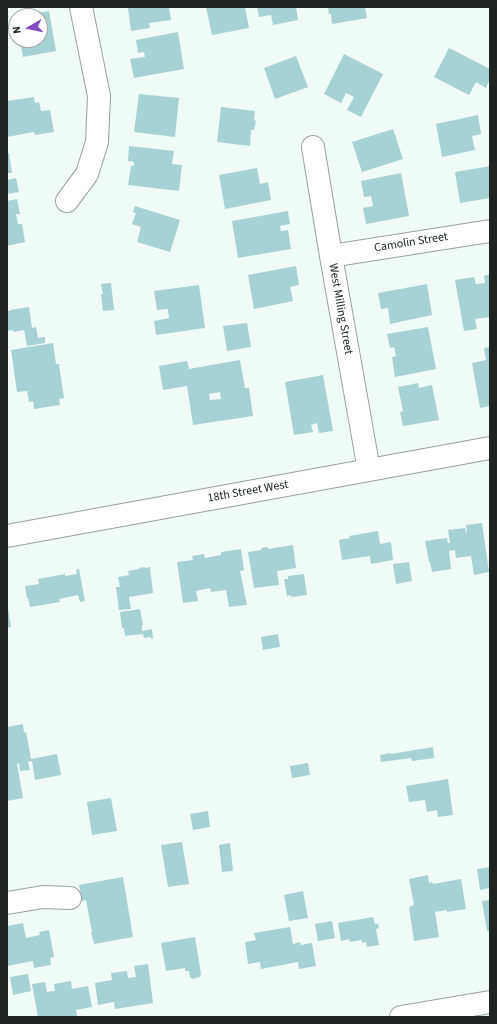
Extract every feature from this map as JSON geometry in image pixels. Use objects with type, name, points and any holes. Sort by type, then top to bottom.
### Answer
[{"type":"street","points":[[68,201],[87,174],[97,142],[99,96],[82,7]]},
{"type":"street","name":"West Milling Street","points":[[313,147],[369,470]]},
{"type":"street","name":"Camolin Street","points":[[331,256],[490,230]]},
{"type":"street","name":"18th Street West","points":[[7,536],[490,448]]},
{"type":"street","points":[[7,903],[44,897],[70,898]]},
{"type":"street","points":[[402,1017],[490,1002]]},
{"type":"building","points":[[169,7],[171,20],[149,23],[150,28],[131,31],[128,8]]},
{"type":"building","points":[[206,7],[245,7],[249,28],[212,35]]},
{"type":"building","points":[[257,7],[296,7],[298,20],[273,25],[271,15],[259,17]]},
{"type":"building","points":[[328,7],[365,7],[367,18],[332,24],[331,14],[329,14]]},
{"type":"building","points":[[48,11],[56,51],[23,57],[21,48],[48,48]]},
{"type":"building","points":[[178,32],[184,69],[134,78],[130,59],[145,57],[144,52],[138,53],[136,40]]},
{"type":"building","points":[[449,48],[490,69],[490,79],[486,88],[476,82],[469,95],[434,77]]},
{"type":"building","points":[[344,54],[383,74],[361,117],[347,110],[354,97],[346,93],[341,103],[324,94]]},
{"type":"building","points":[[296,56],[308,87],[275,99],[264,68]]},
{"type":"building","points":[[139,94],[179,98],[175,137],[134,132]]},
{"type":"building","points":[[34,97],[35,103],[39,102],[41,111],[50,110],[54,132],[35,135],[34,132],[7,137],[7,101]]},
{"type":"building","points":[[221,107],[255,111],[254,120],[256,121],[254,130],[251,130],[250,146],[217,142]]},
{"type":"building","points":[[478,115],[481,134],[472,136],[475,150],[442,157],[436,124]]},
{"type":"building","points":[[393,129],[403,159],[362,172],[352,142]]},
{"type":"building","points":[[129,146],[174,151],[172,164],[182,165],[179,191],[128,185],[131,166],[134,166],[134,162],[128,161]]},
{"type":"building","points":[[9,153],[12,173],[7,173],[7,154]]},
{"type":"building","points":[[490,166],[490,198],[460,203],[455,172]]},
{"type":"building","points":[[257,168],[260,184],[268,182],[271,200],[225,209],[219,175]]},
{"type":"building","points":[[401,173],[409,216],[366,224],[363,208],[373,206],[371,196],[364,197],[361,181]]},
{"type":"building","points":[[16,178],[19,192],[7,194],[7,180]]},
{"type":"building","points":[[17,199],[20,214],[16,214],[18,224],[22,224],[25,242],[7,246],[7,201]]},
{"type":"building","points":[[135,206],[180,220],[170,252],[137,242],[141,227],[132,224],[136,213],[133,212]]},
{"type":"building","points":[[288,211],[290,224],[280,226],[281,231],[288,230],[291,249],[238,258],[232,221]]},
{"type":"building","points":[[296,266],[299,285],[290,287],[293,301],[254,309],[248,275]]},
{"type":"building","points":[[490,274],[490,317],[475,319],[477,329],[464,331],[455,280],[474,277],[476,284],[485,283],[484,276]]},
{"type":"building","points":[[111,283],[114,310],[103,311],[101,294],[103,294],[101,284]]},
{"type":"building","points":[[427,284],[432,315],[390,324],[388,308],[381,309],[378,293]]},
{"type":"building","points":[[199,285],[205,328],[156,335],[154,321],[169,318],[168,309],[157,310],[154,291]]},
{"type":"building","points":[[29,307],[32,328],[36,327],[38,338],[45,337],[45,343],[27,346],[24,330],[13,332],[13,330],[7,331],[7,311]]},
{"type":"building","points":[[247,323],[251,347],[227,351],[223,326]]},
{"type":"building","points":[[428,327],[436,369],[395,377],[392,357],[396,356],[394,347],[390,348],[387,334]]},
{"type":"building","points":[[53,343],[56,364],[59,364],[64,398],[59,399],[60,405],[34,409],[33,401],[29,402],[27,391],[17,392],[11,350]]},
{"type":"building","points":[[490,347],[490,406],[480,408],[472,363],[486,360],[484,348]]},
{"type":"building","points":[[240,360],[245,388],[249,388],[253,416],[193,425],[187,386],[163,390],[159,366],[187,361],[189,369]],"holes":[[[220,392],[221,399],[210,400],[209,394]]]},
{"type":"building","points":[[323,375],[333,431],[319,433],[317,423],[311,425],[313,432],[294,435],[285,382]]},
{"type":"building","points":[[418,383],[419,388],[432,385],[439,420],[403,426],[400,412],[403,411],[398,387]]},
{"type":"building","points":[[482,523],[489,572],[474,575],[471,556],[456,558],[455,550],[449,551],[451,569],[432,572],[425,541],[447,538],[448,543],[450,543],[448,530],[465,528],[466,533],[466,525]]},
{"type":"building","points":[[378,531],[380,544],[391,542],[393,560],[371,564],[370,556],[342,560],[339,540],[350,538],[349,536]]},
{"type":"building","points":[[293,545],[296,568],[277,571],[279,585],[254,588],[248,552],[261,550],[261,548],[268,547],[268,549]]},
{"type":"building","points":[[241,549],[244,570],[240,571],[247,605],[229,607],[226,590],[211,592],[210,588],[196,591],[198,601],[183,603],[177,562],[193,560],[192,556],[204,554],[205,558],[221,555],[221,552]]},
{"type":"building","points":[[409,562],[412,581],[396,584],[393,564]]},
{"type":"building","points":[[150,567],[153,593],[129,597],[131,609],[119,610],[116,587],[120,587],[118,577],[129,575],[128,571]]},
{"type":"building","points":[[79,569],[85,601],[80,602],[78,595],[59,599],[60,602],[30,607],[25,586],[39,584],[38,579],[65,574],[65,576],[77,574],[76,570]]},
{"type":"building","points":[[304,574],[307,595],[287,596],[284,579],[288,579],[288,576]]},
{"type":"building","points":[[7,608],[11,627],[7,628]]},
{"type":"building","points":[[140,609],[143,625],[142,631],[152,629],[153,639],[151,639],[151,637],[144,638],[143,634],[125,636],[124,628],[122,628],[120,612]]},
{"type":"building","points":[[278,634],[280,647],[263,650],[261,637]]},
{"type":"building","points":[[23,724],[31,759],[57,754],[61,775],[35,780],[32,761],[28,762],[30,770],[20,771],[19,763],[17,764],[23,798],[7,801],[7,727]]},
{"type":"building","points":[[433,747],[434,758],[412,761],[411,758],[381,762],[380,755]]},
{"type":"building","points":[[308,763],[310,775],[292,778],[290,766]]},
{"type":"building","points":[[448,779],[453,815],[438,817],[437,810],[427,812],[425,800],[409,802],[406,786]]},
{"type":"building","points":[[111,798],[117,831],[92,835],[87,802]]},
{"type":"building","points":[[208,811],[210,827],[193,830],[190,814]]},
{"type":"building","points":[[182,842],[189,884],[168,887],[161,845]]},
{"type":"building","points":[[230,843],[233,871],[222,872],[219,845]]},
{"type":"building","points":[[490,867],[490,888],[480,890],[477,869]]},
{"type":"building","points":[[428,875],[429,883],[432,882],[433,884],[461,879],[466,909],[435,912],[439,937],[414,941],[409,907],[414,905],[409,879]]},
{"type":"building","points":[[123,877],[133,937],[94,944],[86,900],[82,901],[79,885]]},
{"type":"building","points":[[303,891],[308,918],[289,921],[284,895]]},
{"type":"building","points":[[490,900],[490,931],[487,931],[482,901]]},
{"type":"building","points":[[373,917],[375,924],[378,924],[379,928],[376,929],[379,945],[367,947],[366,942],[362,943],[362,940],[350,942],[349,939],[341,941],[338,923]]},
{"type":"building","points":[[332,921],[335,938],[318,941],[315,924]]},
{"type":"building","points":[[23,923],[26,938],[40,935],[39,932],[49,930],[54,957],[50,958],[51,965],[34,968],[33,961],[7,966],[7,926]]},
{"type":"building","points":[[290,927],[293,944],[300,942],[301,945],[312,943],[316,966],[299,969],[298,962],[261,969],[260,962],[248,964],[245,942],[256,940],[254,933]]},
{"type":"building","points":[[195,937],[201,974],[200,977],[192,979],[189,971],[185,971],[185,968],[166,971],[161,943]]},
{"type":"building","points":[[148,964],[153,1003],[115,1009],[114,1002],[98,1005],[95,983],[112,980],[111,973],[127,971],[128,978],[136,977],[134,966]]},
{"type":"building","points":[[28,974],[31,991],[13,995],[10,977]]},
{"type":"building","points":[[71,981],[72,989],[88,986],[92,1007],[76,1010],[77,1016],[38,1017],[32,984],[45,982],[47,992],[55,991],[54,984]]}]
